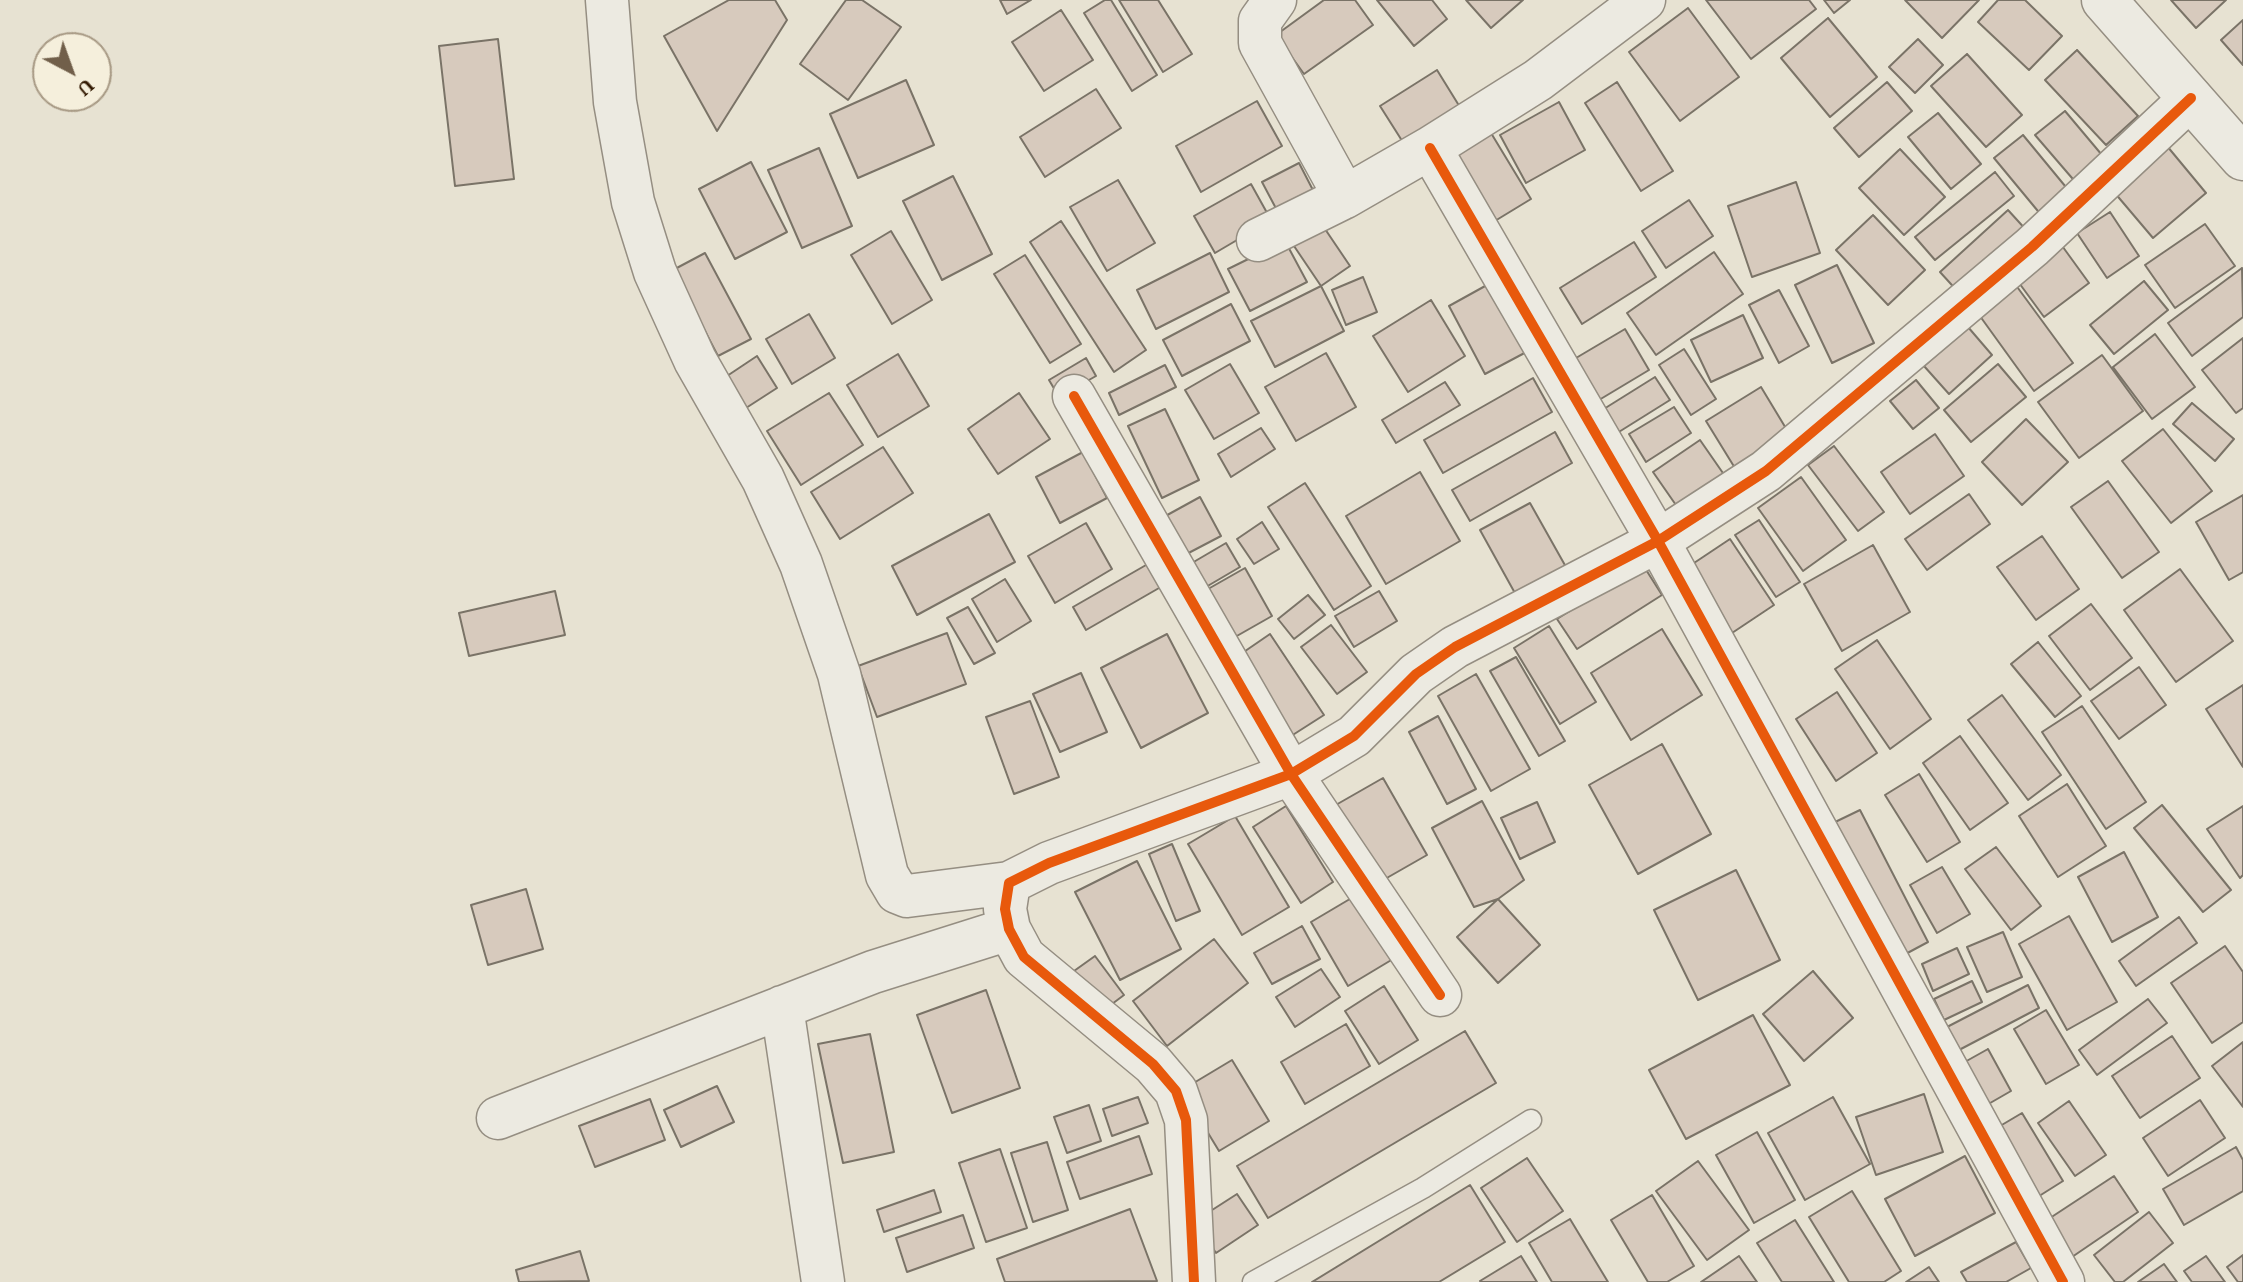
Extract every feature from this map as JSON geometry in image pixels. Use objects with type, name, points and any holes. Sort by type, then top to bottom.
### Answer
[{"type":"street","points":[[607,0],[615,102],[633,202],[655,272],[695,360],[763,479],[801,564],[839,674],[887,875],[897,892],[907,896],[1009,883],[1049,863],[1291,774],[1354,736],[1416,674],[1455,647],[1658,541],[1776,463],[2032,247],[2191,98]]},
{"type":"street","points":[[1275,0],[1260,21],[1260,43],[1345,197]]},
{"type":"street","points":[[1258,240],[1345,197],[1430,148],[1538,80],[1644,0]]},
{"type":"street","points":[[2104,0],[2243,158]]},
{"type":"street","points":[[1430,148],[1658,541],[2063,1282]]},
{"type":"street","points":[[1074,396],[1291,774],[1440,995]]},
{"type":"street","points":[[1009,883],[1005,909],[1009,929],[1024,957],[1153,1064],[1176,1091],[1186,1120],[1194,1282]]},
{"type":"street","points":[[498,1118],[873,972],[1009,929]]},
{"type":"street","points":[[782,1007],[823,1282]]},
{"type":"lane","points":[[1253,1282],[1423,1188],[1531,1120]]},
{"type":"building","points":[[729,0],[775,0],[787,20],[717,131],[664,36]]},
{"type":"building","points":[[846,0],[862,0],[901,27],[848,100],[800,64]]},
{"type":"building","points":[[1000,0],[1031,0],[1007,14]]},
{"type":"building","points":[[1105,0],[1111,0],[1157,75],[1132,91],[1084,13]]},
{"type":"building","points":[[1119,0],[1158,0],[1192,54],[1163,72]]},
{"type":"building","points":[[1324,0],[1355,0],[1373,25],[1304,74],[1276,35]]},
{"type":"building","points":[[1377,0],[1432,0],[1447,19],[1414,46]]},
{"type":"building","points":[[1466,0],[1523,0],[1491,28]]},
{"type":"building","points":[[1706,0],[1809,0],[1816,9],[1751,59]]},
{"type":"building","points":[[1824,0],[1850,0],[1834,13]]},
{"type":"building","points":[[1905,0],[1979,0],[1942,38]]},
{"type":"building","points":[[1998,0],[2025,0],[2062,36],[2029,70],[1978,22]]},
{"type":"building","points":[[2171,0],[2226,0],[2196,28]]},
{"type":"building","points":[[1688,8],[1739,77],[1680,121],[1629,52]]},
{"type":"building","points":[[1061,10],[1093,60],[1044,91],[1012,42]]},
{"type":"building","points":[[1828,18],[1877,77],[1830,117],[1781,58]]},
{"type":"building","points":[[2243,20],[2243,65],[2221,40]]},
{"type":"building","points":[[498,39],[514,179],[455,186],[439,46]]},
{"type":"building","points":[[1918,39],[1943,65],[1915,93],[1889,67]]},
{"type":"building","points":[[2077,50],[2138,116],[2106,145],[2045,80]]},
{"type":"building","points":[[1967,54],[2022,115],[1986,147],[1931,86]]},
{"type":"building","points":[[1437,70],[1463,112],[1406,147],[1380,106]]},
{"type":"building","points":[[906,80],[934,145],[858,178],[830,114]]},
{"type":"building","points":[[1617,82],[1673,171],[1641,191],[1585,103]]},
{"type":"building","points":[[1887,82],[1912,111],[1859,157],[1834,128]]},
{"type":"building","points":[[1096,89],[1121,128],[1045,177],[1020,137]]},
{"type":"building","points":[[1257,101],[1282,146],[1201,192],[1176,146]]},
{"type":"building","points":[[1559,102],[1585,150],[1526,183],[1500,135]]},
{"type":"building","points":[[2065,111],[2107,161],[2078,185],[2035,135]]},
{"type":"building","points":[[1938,113],[1981,164],[1951,189],[1908,137]]},
{"type":"building","points":[[1491,133],[1531,199],[1485,227],[1445,160]]},
{"type":"building","points":[[2023,135],[2070,192],[2042,216],[1994,158]]},
{"type":"building","points":[[2167,146],[2206,193],[2153,238],[2114,192]]},
{"type":"building","points":[[819,148],[852,226],[802,248],[768,170]]},
{"type":"building","points":[[1900,149],[1945,197],[1904,235],[1859,188]]},
{"type":"building","points":[[751,162],[787,232],[735,259],[699,189]]},
{"type":"building","points":[[1299,163],[1316,196],[1280,216],[1262,182]]},
{"type":"building","points":[[1995,172],[2014,196],[1935,260],[1915,237]]},
{"type":"building","points":[[953,176],[992,254],[942,280],[903,201]]},
{"type":"building","points":[[1118,180],[1155,243],[1107,271],[1070,207]]},
{"type":"building","points":[[1796,182],[1820,253],[1752,277],[1728,206]]},
{"type":"building","points":[[1251,184],[1271,220],[1215,253],[1194,216]]},
{"type":"building","points":[[1689,200],[1713,236],[1666,268],[1642,231]]},
{"type":"building","points":[[2008,210],[2028,232],[1960,294],[1940,272]]},
{"type":"building","points":[[2110,212],[2139,256],[2107,278],[2077,233]]},
{"type":"building","points":[[1873,215],[1925,270],[1888,305],[1836,250]]},
{"type":"building","points":[[1061,221],[1146,350],[1114,372],[1030,242]]},
{"type":"building","points":[[2205,224],[2235,266],[2175,308],[2145,265]]},
{"type":"building","points":[[1323,226],[1350,266],[1321,286],[1294,246]]},
{"type":"building","points":[[891,231],[932,300],[892,324],[851,255]]},
{"type":"building","points":[[1285,241],[1307,282],[1250,311],[1228,269]]},
{"type":"building","points":[[1634,242],[1656,277],[1582,324],[1560,288]]},
{"type":"building","points":[[2060,243],[2089,283],[2044,317],[2014,276]]},
{"type":"building","points":[[1714,252],[1743,294],[1656,355],[1627,313]]},
{"type":"building","points":[[705,253],[751,339],[718,356],[673,270]]},
{"type":"building","points":[[1210,253],[1229,292],[1156,329],[1137,290]]},
{"type":"building","points":[[1025,255],[1081,344],[1050,363],[994,274]]},
{"type":"building","points":[[1837,265],[1874,343],[1832,363],[1795,285]]},
{"type":"building","points":[[2242,268],[2243,317],[2192,356],[2168,323]]},
{"type":"building","points":[[1363,277],[1377,312],[1346,325],[1332,290]]},
{"type":"building","points":[[1496,280],[1532,349],[1485,374],[1449,306]]},
{"type":"building","points":[[2144,281],[2168,310],[2114,354],[2090,325]]},
{"type":"building","points":[[2015,284],[2073,363],[2034,391],[1977,312]]},
{"type":"building","points":[[1321,286],[1344,331],[1275,367],[1251,321]]},
{"type":"building","points":[[1779,290],[1809,346],[1779,363],[1749,305]]},
{"type":"building","points":[[1431,300],[1465,356],[1408,392],[1373,336]]},
{"type":"building","points":[[1231,304],[1250,341],[1182,376],[1163,340]]},
{"type":"building","points":[[809,314],[835,358],[792,384],[766,339]]},
{"type":"building","points":[[1743,315],[1763,358],[1711,382],[1691,340]]},
{"type":"building","points":[[1968,327],[1992,355],[1949,394],[1924,366]]},
{"type":"building","points":[[1625,329],[1649,370],[1599,400],[1576,358]]},
{"type":"building","points":[[2155,334],[2195,387],[2152,419],[2113,367]]},
{"type":"building","points":[[2243,338],[2243,408],[2236,413],[2202,370]]},
{"type":"building","points":[[1684,349],[1716,399],[1691,415],[1659,365]]},
{"type":"building","points":[[1326,353],[1356,407],[1296,441],[1265,387]]},
{"type":"building","points":[[898,354],[929,406],[878,437],[847,385]]},
{"type":"building","points":[[2102,355],[2143,411],[2079,458],[2038,402]]},
{"type":"building","points":[[757,356],[777,388],[746,408],[727,376]]},
{"type":"building","points":[[1086,358],[1096,376],[1059,397],[1049,380]]},
{"type":"building","points":[[1230,364],[1259,413],[1214,439],[1185,390]]},
{"type":"building","points":[[1998,364],[2026,397],[1971,442],[1944,410]]},
{"type":"building","points":[[1165,365],[1176,387],[1119,415],[1109,393]]},
{"type":"building","points":[[1655,377],[1670,400],[1614,435],[1599,412]]},
{"type":"building","points":[[1533,378],[1552,412],[1443,473],[1424,440]]},
{"type":"building","points":[[1916,380],[1939,408],[1913,429],[1890,401]]},
{"type":"building","points":[[1445,382],[1460,405],[1396,443],[1382,420]]},
{"type":"building","points":[[1761,387],[1793,440],[1738,473],[1706,421]]},
{"type":"building","points":[[829,393],[863,445],[801,485],[767,431]]},
{"type":"building","points":[[1019,393],[1050,439],[998,474],[968,429]]},
{"type":"building","points":[[2192,403],[2234,439],[2215,461],[2173,424]]},
{"type":"building","points":[[1674,407],[1691,433],[1646,462],[1629,434]]},
{"type":"building","points":[[1165,409],[1199,480],[1162,498],[1128,426]]},
{"type":"building","points":[[2026,419],[2068,462],[2022,505],[1982,462]]},
{"type":"building","points":[[1261,428],[1275,449],[1231,477],[1218,454]]},
{"type":"building","points":[[2163,429],[2212,491],[2171,523],[2122,461]]},
{"type":"building","points":[[1555,432],[1572,463],[1470,521],[1452,490]]},
{"type":"building","points":[[1935,434],[1964,476],[1910,514],[1881,472]]},
{"type":"building","points":[[1700,440],[1725,476],[1678,508],[1653,472]]},
{"type":"building","points":[[1834,446],[1884,512],[1858,531],[1808,465]]},
{"type":"building","points":[[883,447],[913,493],[840,539],[811,492]]},
{"type":"building","points":[[1083,452],[1107,498],[1060,523],[1036,477]]},
{"type":"building","points":[[1420,472],[1460,541],[1386,584],[1346,516]]},
{"type":"building","points":[[1801,477],[1846,540],[1803,571],[1758,508]]},
{"type":"building","points":[[2108,481],[2159,552],[2122,578],[2071,507]]},
{"type":"building","points":[[1305,483],[1371,586],[1334,610],[1268,507]]},
{"type":"building","points":[[1969,494],[1990,524],[1927,570],[1905,539]]},
{"type":"building","points":[[2243,495],[2243,572],[2229,580],[2196,522]]},
{"type":"building","points":[[1200,497],[1221,536],[1179,558],[1160,519]]},
{"type":"building","points":[[1530,503],[1566,567],[1516,595],[1480,530]]},
{"type":"building","points":[[989,514],[1015,562],[917,615],[892,566]]},
{"type":"building","points":[[1759,520],[1800,582],[1776,597],[1735,535]]},
{"type":"building","points":[[1262,522],[1279,549],[1254,564],[1237,539]]},
{"type":"building","points":[[1086,523],[1112,569],[1055,603],[1028,556]]},
{"type":"building","points":[[2042,536],[2079,589],[2036,620],[1997,567]]},
{"type":"building","points":[[1730,539],[1774,605],[1732,633],[1688,567]]},
{"type":"building","points":[[1226,543],[1240,567],[1194,594],[1180,570]]},
{"type":"building","points":[[1873,545],[1910,612],[1842,651],[1804,584]]},
{"type":"building","points":[[1153,561],[1166,584],[1086,630],[1073,607]]},
{"type":"building","points":[[1643,565],[1662,595],[1577,649],[1557,619]]},
{"type":"building","points":[[1245,568],[1272,616],[1228,641],[1201,593]]},
{"type":"building","points":[[2180,569],[2233,641],[2176,682],[2124,610]]},
{"type":"building","points":[[1005,579],[1031,621],[997,642],[972,599]]},
{"type":"building","points":[[555,591],[565,635],[469,656],[459,613]]},
{"type":"building","points":[[1379,591],[1397,621],[1354,647],[1335,616]]},
{"type":"building","points":[[1308,595],[1325,615],[1294,639],[1278,619]]},
{"type":"building","points":[[2091,604],[2132,658],[2090,690],[2049,636]]},
{"type":"building","points":[[968,607],[995,653],[974,664],[947,618]]},
{"type":"building","points":[[1331,625],[1367,672],[1337,694],[1301,647]]},
{"type":"building","points":[[1549,626],[1596,702],[1560,724],[1514,648]]},
{"type":"building","points":[[1662,629],[1702,695],[1631,740],[1591,673]]},
{"type":"building","points":[[947,633],[966,684],[877,717],[858,666]]},
{"type":"building","points":[[1167,634],[1208,713],[1141,748],[1101,668]]},
{"type":"building","points":[[1270,634],[1324,715],[1288,738],[1235,658]]},
{"type":"building","points":[[1877,640],[1931,719],[1890,749],[1835,669]]},
{"type":"building","points":[[2038,642],[2081,696],[2055,717],[2011,664]]},
{"type":"building","points":[[1516,657],[1565,741],[1539,756],[1490,671]]},
{"type":"building","points":[[2139,667],[2166,705],[2119,739],[2091,701]]},
{"type":"building","points":[[1081,673],[1107,732],[1060,752],[1033,694]]},
{"type":"building","points":[[1476,674],[1530,769],[1491,791],[1438,696]]},
{"type":"building","points":[[2243,685],[2243,767],[2206,709]]},
{"type":"building","points":[[1837,692],[1877,753],[1836,781],[1796,719]]},
{"type":"building","points":[[2002,695],[2061,775],[2028,800],[1968,720]]},
{"type":"building","points":[[1030,701],[1059,777],[1014,794],[986,717]]},
{"type":"building","points":[[2082,706],[2146,802],[2106,829],[2042,732]]},
{"type":"building","points":[[1438,716],[1476,789],[1447,804],[1409,732]]},
{"type":"building","points":[[1960,736],[2008,803],[1970,830],[1923,763]]},
{"type":"building","points":[[1662,744],[1711,834],[1638,874],[1589,785]]},
{"type":"building","points":[[1919,774],[1960,842],[1927,862],[1885,795]]},
{"type":"building","points":[[1383,778],[1427,855],[1378,883],[1334,806]]},
{"type":"building","points":[[2067,784],[2106,846],[2058,877],[2019,816]]},
{"type":"building","points":[[1482,801],[1524,880],[1498,899],[1474,907],[1432,828]]},
{"type":"building","points":[[1537,802],[1555,842],[1520,859],[1501,818]]},
{"type":"building","points":[[2162,805],[2231,890],[2203,912],[2134,828]]},
{"type":"building","points":[[1286,806],[1333,882],[1301,903],[1253,827]]},
{"type":"building","points":[[2243,806],[2243,875],[2240,878],[2207,829]]},
{"type":"building","points":[[1860,810],[1928,942],[1900,957],[1831,824]]},
{"type":"building","points":[[1235,816],[1289,907],[1242,935],[1188,844]]},
{"type":"building","points":[[1172,844],[1200,911],[1176,921],[1149,854]]},
{"type":"building","points":[[1996,847],[2041,906],[2011,930],[1965,869]]},
{"type":"building","points":[[2124,852],[2158,917],[2112,942],[2078,877]]},
{"type":"building","points":[[1137,861],[1181,949],[1120,980],[1075,892]]},
{"type":"building","points":[[1942,867],[1970,914],[1937,933],[1910,885]]},
{"type":"building","points":[[1736,870],[1780,960],[1698,1000],[1654,910]]},
{"type":"building","points":[[526,889],[543,949],[488,965],[471,905]]},
{"type":"building","points":[[1360,893],[1398,956],[1348,986],[1311,922]]},
{"type":"building","points":[[1498,899],[1540,945],[1498,983],[1457,937]]},
{"type":"building","points":[[2069,916],[2117,1002],[2067,1030],[2019,944]]},
{"type":"building","points":[[2179,917],[2197,943],[2136,986],[2119,961]]},
{"type":"building","points":[[1302,926],[1320,959],[1272,984],[1254,953]]},
{"type":"building","points":[[2003,932],[2022,977],[1987,992],[1967,947]]},
{"type":"building","points":[[1214,939],[1248,983],[1167,1046],[1133,1001]]},
{"type":"building","points":[[2225,946],[2243,972],[2243,1022],[2212,1043],[2171,983]]},
{"type":"building","points":[[1957,948],[1969,974],[1933,991],[1922,964]]},
{"type":"building","points":[[1095,956],[1124,995],[1104,1010],[1074,971]]},
{"type":"building","points":[[1321,969],[1340,997],[1295,1027],[1276,997]]},
{"type":"building","points":[[1813,971],[1853,1018],[1804,1061],[1763,1014]]},
{"type":"building","points":[[1972,981],[1982,1002],[1944,1020],[1934,999]]},
{"type":"building","points":[[2028,985],[2039,1008],[1959,1050],[1947,1027]]},
{"type":"building","points":[[1384,986],[1418,1040],[1379,1064],[1345,1011]]},
{"type":"building","points":[[986,990],[1020,1088],[952,1113],[917,1015]]},
{"type":"building","points":[[2148,999],[2167,1023],[2097,1075],[2079,1050]]},
{"type":"building","points":[[2046,1010],[2079,1065],[2046,1084],[2014,1029]]},
{"type":"building","points":[[1753,1015],[1790,1085],[1686,1139],[1649,1070]]},
{"type":"building","points":[[1346,1024],[1370,1066],[1305,1104],[1281,1062]]},
{"type":"building","points":[[1465,1031],[1496,1083],[1268,1218],[1237,1166]]},
{"type":"building","points":[[870,1034],[894,1152],[843,1163],[818,1044]]},
{"type":"building","points":[[2172,1036],[2200,1078],[2140,1118],[2112,1076]]},
{"type":"building","points":[[2243,1042],[2243,1107],[2212,1066]]},
{"type":"building","points":[[1988,1049],[2011,1091],[1978,1110],[1954,1068]]},
{"type":"building","points":[[1232,1060],[1269,1121],[1219,1151],[1182,1090]]},
{"type":"building","points":[[717,1086],[734,1122],[681,1147],[664,1110]]},
{"type":"building","points":[[1924,1094],[1943,1152],[1876,1175],[1856,1117]]},
{"type":"building","points":[[1138,1097],[1148,1123],[1112,1136],[1103,1109]]},
{"type":"building","points":[[1833,1097],[1870,1164],[1805,1200],[1768,1133]]},
{"type":"building","points":[[650,1099],[665,1140],[595,1167],[579,1126]]},
{"type":"building","points":[[2200,1100],[2225,1138],[2168,1176],[2143,1138]]},
{"type":"building","points":[[2069,1101],[2106,1155],[2075,1176],[2038,1123]]},
{"type":"building","points":[[1089,1105],[1101,1141],[1067,1153],[1054,1117]]},
{"type":"building","points":[[2022,1113],[2063,1181],[2036,1198],[1995,1129]]},
{"type":"building","points":[[1757,1132],[1795,1200],[1754,1223],[1716,1155]]},
{"type":"building","points":[[1139,1136],[1152,1174],[1080,1199],[1067,1162]]},
{"type":"building","points":[[1047,1142],[1068,1210],[1033,1222],[1011,1153]]},
{"type":"building","points":[[2236,1147],[2243,1160],[2243,1191],[2184,1225],[2163,1189]]},
{"type":"building","points":[[1000,1149],[1027,1228],[986,1242],[959,1163]]},
{"type":"building","points":[[1965,1156],[1995,1213],[1915,1256],[1885,1199]]},
{"type":"building","points":[[1527,1158],[1563,1211],[1517,1242],[1481,1188]]},
{"type":"building","points":[[1698,1161],[1749,1230],[1707,1260],[1656,1191]]},
{"type":"building","points":[[2114,1176],[2138,1212],[2072,1257],[2047,1220]]},
{"type":"building","points":[[1470,1185],[1505,1242],[1439,1282],[1312,1282]]},
{"type":"building","points":[[934,1190],[941,1212],[884,1232],[877,1210]]},
{"type":"building","points":[[1852,1191],[1901,1271],[1884,1282],[1849,1282],[1809,1217]]},
{"type":"building","points":[[1237,1194],[1258,1225],[1216,1253],[1195,1221]]},
{"type":"building","points":[[1652,1195],[1694,1266],[1667,1282],[1648,1282],[1611,1220]]},
{"type":"building","points":[[1130,1209],[1157,1281],[1005,1282],[997,1259]]},
{"type":"building","points":[[2149,1212],[2173,1243],[2123,1282],[2115,1282],[2094,1255]]},
{"type":"building","points":[[963,1215],[974,1248],[907,1272],[896,1238]]},
{"type":"building","points":[[1570,1219],[1608,1282],[1552,1282],[1529,1243]]},
{"type":"building","points":[[1795,1220],[1834,1282],[1782,1282],[1757,1243]]},
{"type":"building","points":[[2016,1242],[2031,1268],[2006,1282],[1967,1282],[1961,1272]]},
{"type":"building","points":[[580,1251],[589,1281],[519,1282],[516,1270]]},
{"type":"building","points":[[2243,1255],[2243,1282],[2238,1282],[2227,1267]]},
{"type":"building","points":[[1521,1256],[1537,1282],[1480,1281]]},
{"type":"building","points":[[1739,1256],[1757,1282],[1701,1282]]},
{"type":"building","points":[[2206,1256],[2225,1282],[2192,1282],[2184,1271]]},
{"type":"building","points":[[2164,1264],[2177,1282],[2138,1282]]},
{"type":"building","points":[[1929,1267],[1939,1282],[1906,1282]]},
{"type":"cycle path","points":[[1440,995],[1291,774],[1354,736],[1416,674],[1455,647],[1658,541],[1766,471],[2032,247],[2191,98]]},
{"type":"cycle path","points":[[1430,148],[1658,541],[2063,1282]]},
{"type":"cycle path","points":[[1074,396],[1291,774],[1049,863],[1009,883],[1005,909],[1009,929],[1024,957],[1153,1064],[1176,1091],[1186,1120],[1194,1282]]}]
